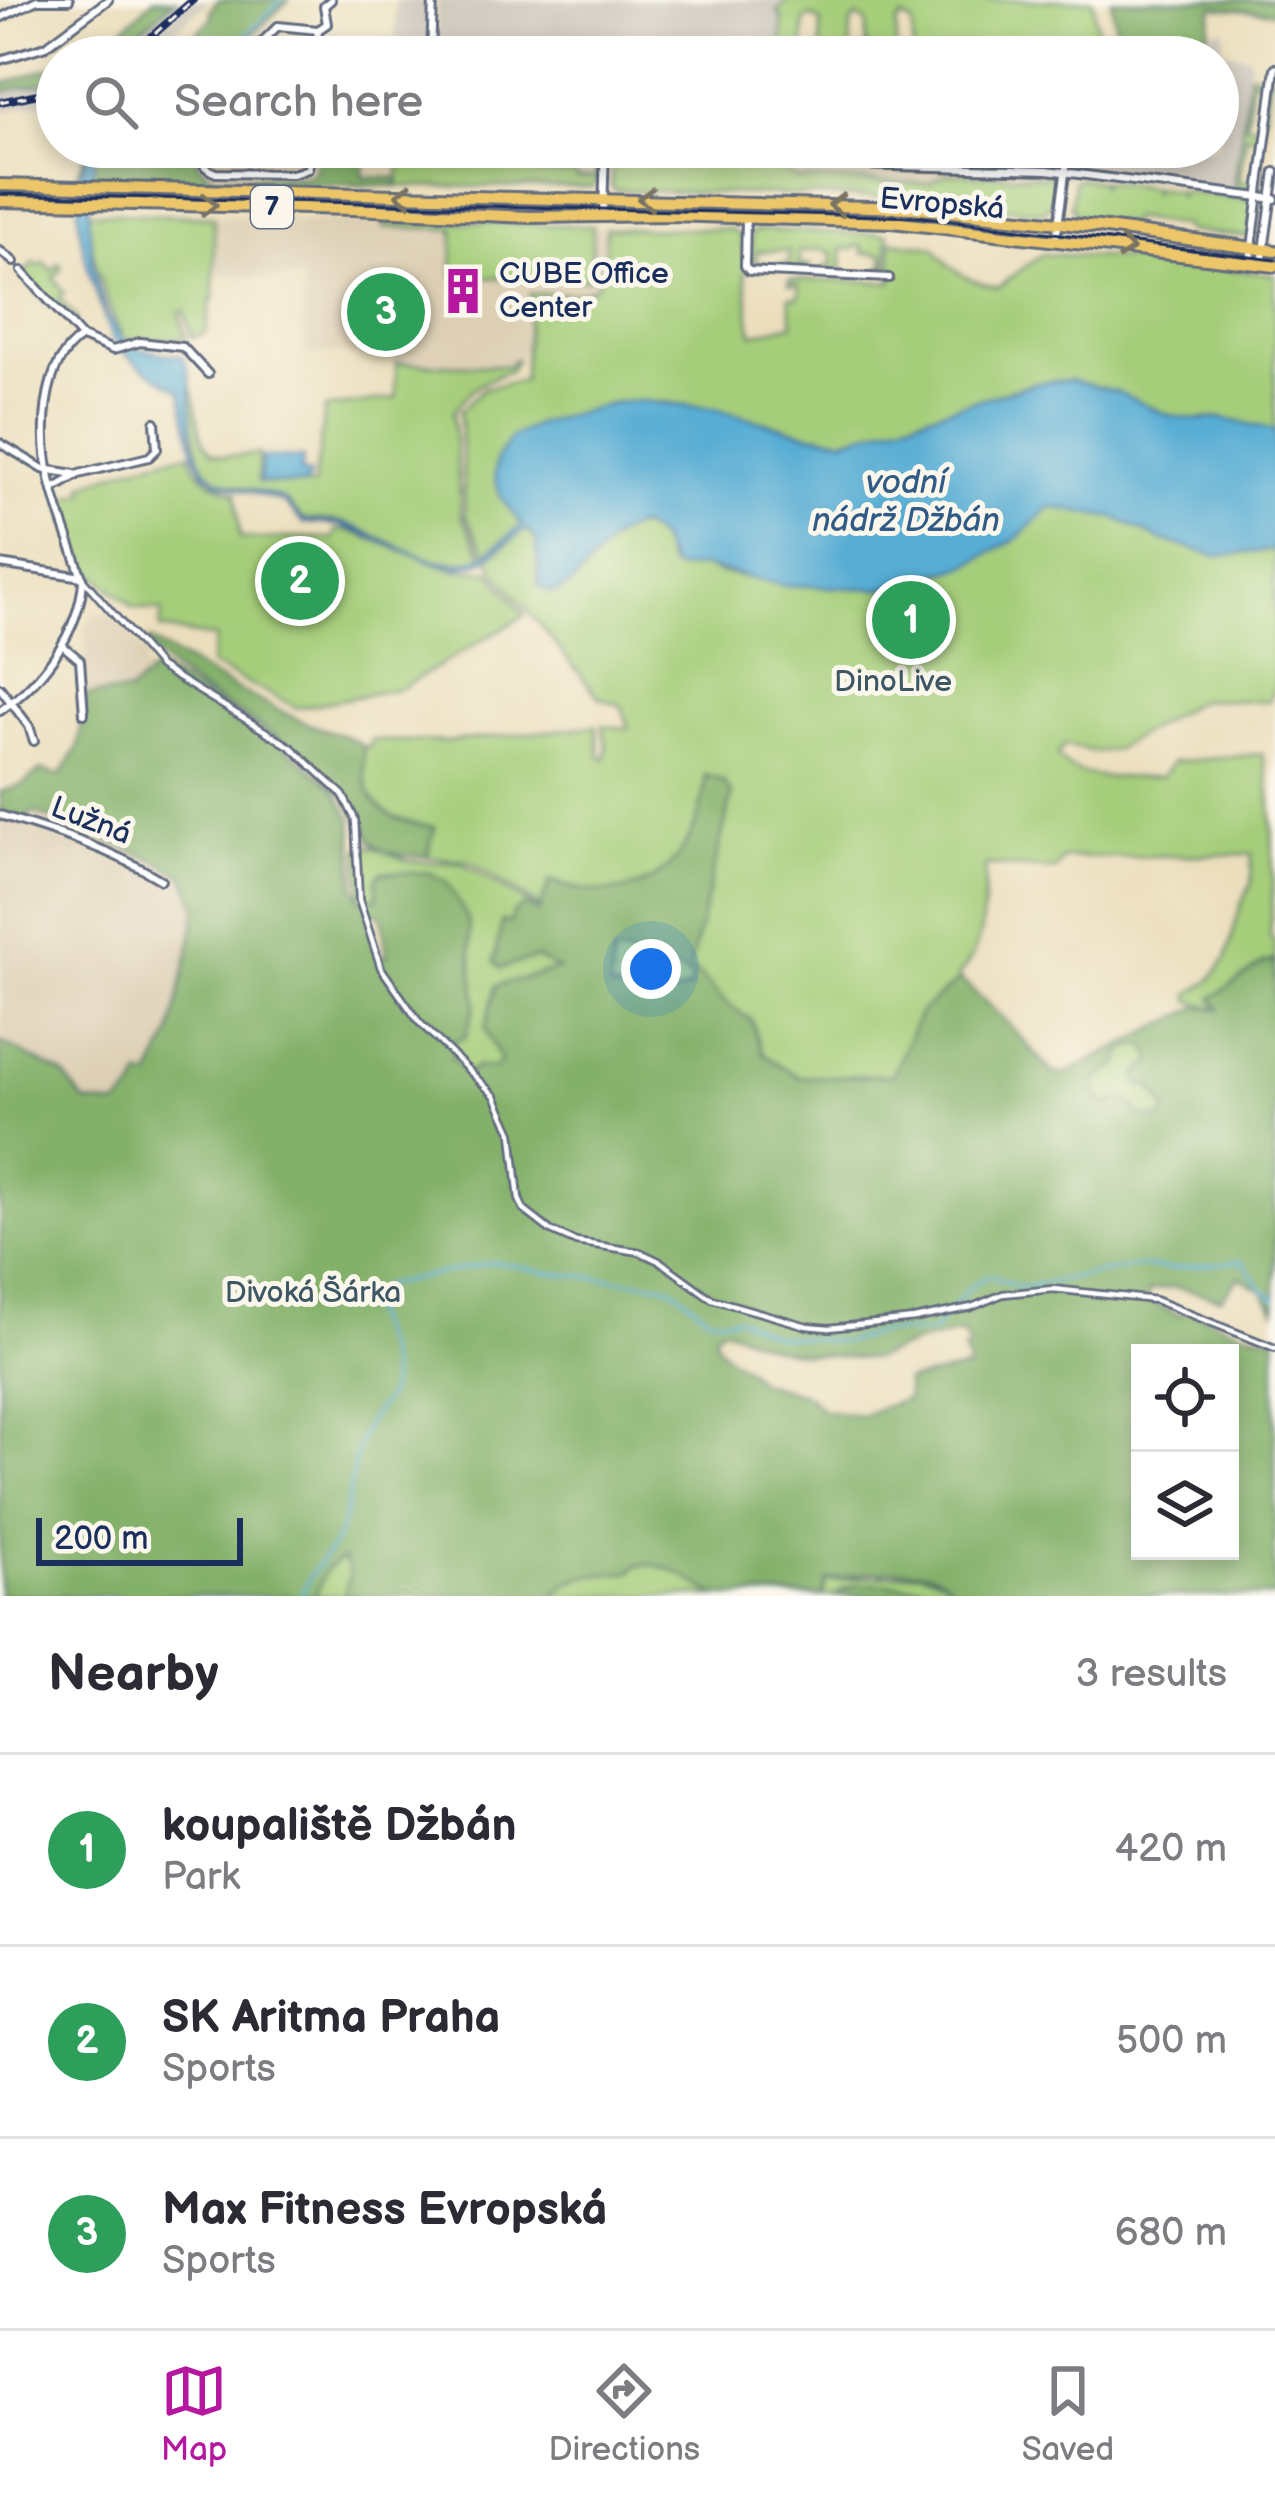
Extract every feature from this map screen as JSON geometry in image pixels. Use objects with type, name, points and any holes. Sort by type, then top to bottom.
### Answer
[{"type":"main road","name":"Evropská","points":[[0,185],[897,207],[1058,222],[1264,250]]},
{"type":"main road","name":"Evropská","points":[[0,201],[892,221],[1262,265]]},
{"type":"street","points":[[0,18],[38,0],[69,0]]},
{"type":"street","points":[[59,36],[108,0]]},
{"type":"street","points":[[268,36],[278,26],[318,30],[327,25],[323,11],[331,0]]},
{"type":"street","points":[[432,36],[433,0]]},
{"type":"street","points":[[318,30],[318,36]]},
{"type":"street","points":[[0,60],[36,49]]},
{"type":"street","points":[[1264,250],[1258,197],[1275,68]]},
{"type":"street","points":[[205,168],[216,173],[293,174],[308,168]]},
{"type":"street","points":[[603,218],[605,168]]},
{"type":"street","points":[[1011,168],[1066,170],[1273,199]]},
{"type":"street","points":[[1056,240],[1066,170]]},
{"type":"street","points":[[1262,265],[1275,172]]},
{"type":"street","points":[[746,218],[749,272],[889,278]]},
{"type":"street","points":[[0,251],[14,262]]},
{"type":"street","points":[[22,271],[82,337],[116,349],[136,343],[183,347],[208,374]]},
{"type":"street","points":[[0,711],[36,679],[62,645],[82,594],[82,577],[49,471],[46,418],[62,353],[82,337]]},
{"type":"street","points":[[53,489],[79,474],[155,453],[154,422]]},
{"type":"street","points":[[0,443],[49,471],[79,474]]},
{"type":"street","points":[[0,564],[82,577],[160,667],[291,747],[343,796],[355,819],[359,900],[381,968],[419,1022],[495,1096],[512,1133],[519,1199],[537,1221],[576,1242],[640,1252],[712,1299],[807,1326],[829,1328],[947,1312],[1003,1294],[1053,1289],[1155,1300],[1275,1348]]},
{"type":"street","points":[[62,645],[80,660],[84,714]]},
{"type":"street","points":[[0,688],[34,741]]},
{"type":"street","name":"Lužná","points":[[0,815],[131,861],[161,880]]},
{"type":"shaded area","points":[[178,0],[209,0],[168,36],[134,36]]},
{"type":"shaded area","points":[[396,0],[430,0],[429,36],[395,36]]},
{"type":"shaded area","points":[[437,0],[786,0],[781,36],[437,36]]},
{"type":"shaded area","points":[[268,20],[310,22],[309,36],[250,36]]},
{"type":"shaded area","points":[[1239,54],[1251,56],[1239,156]]},
{"type":"shaded area","points":[[36,84],[36,104],[0,112],[0,92]]},
{"type":"shaded area","points":[[201,168],[303,168],[303,177],[204,172]]},
{"type":"shaded area","points":[[1068,168],[1238,168],[1235,190]]},
{"type":"shaded area","points":[[214,217],[606,228],[604,273],[597,287],[587,293],[530,294],[525,349],[507,366],[397,363],[396,356],[305,353],[303,279],[214,275]]},
{"type":"shaded area","points":[[96,613],[114,618],[149,658],[143,664],[151,673],[128,693],[85,695],[86,628]]},
{"type":"shaded area","points":[[0,811],[25,819],[32,812],[153,859],[184,875],[193,893],[197,907],[171,1035],[149,1079],[141,1077],[117,1106],[85,1102],[63,1074],[0,1042]]},
{"type":"green space","points":[[153,0],[175,0],[134,36],[115,36]]},
{"type":"green space","points":[[218,0],[289,0],[250,36],[194,36],[211,19]]},
{"type":"green space","points":[[786,0],[1093,0],[1099,36],[913,36],[913,24],[903,18],[897,24],[897,36],[867,36],[867,23],[857,17],[851,23],[851,36],[821,36],[821,22],[810,16],[804,21],[804,36],[782,36],[778,13]]},
{"type":"green space","points":[[1111,0],[1275,0],[1275,13],[1213,7],[1209,33],[1200,36],[1117,36]]},
{"type":"green space","points":[[36,72],[36,84],[0,92],[0,85]]},
{"type":"green space","points":[[1249,73],[1271,75],[1253,192],[1235,190]],"holes":[[[1252,79],[1265,81],[1258,126],[1246,124]],[[1246,135],[1258,137],[1251,183],[1239,181]]]},
{"type":"green space","points":[[80,168],[202,168],[214,176],[303,177],[315,168],[364,168],[364,177],[398,178],[398,186],[76,178]]},
{"type":"green space","points":[[400,168],[537,168],[537,173],[595,178],[595,168],[600,168],[599,181],[592,187],[398,186]]},
{"type":"green space","points":[[612,168],[781,168],[796,179],[929,183],[947,173],[1054,176],[1055,186],[1052,201],[1042,212],[930,199],[615,190]]},
{"type":"green space","points":[[1079,178],[1100,181],[1101,188],[1102,181],[1152,187],[1152,194],[1155,188],[1178,191],[1178,198],[1181,191],[1250,200],[1254,205],[1250,237],[1186,231],[1185,226],[1131,218],[1130,224],[1079,217],[1071,207],[1074,182]]},
{"type":"green space","points":[[88,212],[214,217],[214,300],[206,333],[192,337],[184,311],[179,313],[186,338],[124,340],[100,277]]},
{"type":"green space","points":[[384,220],[593,226],[590,279],[453,277],[454,229],[384,227]]},
{"type":"green space","points":[[606,228],[730,229],[741,237],[752,334],[793,324],[789,297],[799,297],[799,286],[789,285],[789,280],[892,282],[891,241],[934,247],[961,274],[997,288],[1042,254],[1142,259],[1275,275],[1275,430],[1220,418],[1168,415],[1070,380],[1035,383],[845,439],[712,408],[662,402],[500,452],[495,476],[523,525],[486,553],[465,515],[460,411],[484,388],[523,380],[530,294],[570,294],[592,288],[602,269]]},
{"type":"green space","points":[[756,230],[888,234],[887,272],[881,272],[885,266],[882,254],[863,253],[862,246],[842,249],[842,271],[824,270],[832,265],[832,253],[820,249],[799,252],[799,264],[811,265],[811,270],[777,269],[777,264],[789,264],[789,251],[757,251],[756,263],[768,264],[768,269],[757,269],[751,261]]},
{"type":"green space","points":[[35,262],[39,266],[44,262],[52,270],[60,263],[61,270],[54,277],[64,293],[59,298],[77,319],[74,322],[43,299],[22,275]]},
{"type":"green space","points":[[517,358],[510,371],[478,386],[453,412],[461,515],[483,556],[448,562],[340,522],[303,519],[287,503],[217,479],[201,464],[190,384],[201,434],[211,451],[223,456],[259,454],[258,482],[314,486],[325,408],[396,398],[396,363],[506,366]]},
{"type":"green space","points":[[190,454],[207,479],[236,493],[240,538],[333,539],[336,530],[350,531],[455,570],[490,571],[525,615],[401,688],[298,708],[210,665],[215,638],[160,629],[162,611],[134,608],[84,566],[61,500],[86,492],[84,485],[123,470]]},
{"type":"green space","name":"DinoLive","points":[[1050,507],[1116,518],[1161,540],[1218,556],[1275,550],[1275,685],[1269,701],[1199,700],[1114,750],[1096,752],[1065,745],[1057,755],[1076,771],[1120,778],[1161,777],[1173,762],[1262,754],[1271,816],[1270,936],[1275,942],[1275,960],[1261,964],[1213,999],[1223,1008],[1190,1001],[1190,994],[1209,982],[1226,959],[1251,885],[1252,854],[1063,858],[1055,870],[986,865],[982,924],[974,952],[960,979],[920,1012],[893,1075],[799,1077],[762,1054],[751,1020],[727,1004],[690,966],[732,795],[723,781],[706,776],[691,835],[659,875],[612,891],[583,890],[551,881],[540,907],[470,862],[427,856],[435,827],[388,814],[371,795],[364,747],[371,746],[371,740],[446,742],[596,726],[600,756],[605,759],[602,726],[629,728],[622,706],[599,697],[495,571],[489,557],[526,529],[537,541],[539,586],[566,588],[608,541],[640,526],[658,538],[669,566],[705,567],[795,585],[880,589],[966,566],[1018,538]]},
{"type":"green space","points":[[149,640],[249,696],[364,747],[366,782],[378,805],[401,820],[435,827],[427,856],[381,849],[321,772],[272,733],[165,664],[146,646]]},
{"type":"green space","name":"Divoká Šárka","points":[[157,668],[276,740],[333,787],[352,819],[355,887],[361,899],[378,898],[376,880],[381,872],[431,873],[447,882],[468,919],[476,1004],[465,1037],[453,1042],[452,1058],[468,1074],[476,1067],[494,1068],[501,1061],[485,1029],[496,986],[558,969],[536,958],[501,968],[494,962],[502,921],[510,923],[514,912],[525,906],[539,912],[550,881],[583,890],[612,891],[659,875],[691,835],[706,775],[723,781],[732,795],[690,966],[727,1004],[751,1020],[763,1054],[799,1077],[893,1075],[920,1012],[960,979],[1053,1073],[1065,1074],[1200,1006],[1220,1009],[1212,998],[1275,960],[1275,1310],[1263,1291],[1239,1277],[1221,1298],[1174,1287],[1149,1291],[1147,1301],[1180,1315],[1186,1310],[1247,1332],[1273,1336],[1275,1331],[1275,1596],[835,1596],[858,1585],[950,1586],[929,1573],[898,1570],[827,1581],[822,1596],[716,1595],[670,1569],[637,1565],[631,1572],[579,1578],[554,1596],[345,1596],[349,1573],[343,1559],[326,1569],[315,1596],[0,1596],[0,1042],[63,1074],[85,1102],[117,1106],[141,1076],[150,1078],[171,1035],[197,907],[184,875],[153,859],[33,812],[25,819],[0,811],[0,792],[22,785],[41,770],[60,776],[78,747],[85,695],[128,693]],"holes":[[[367,912],[381,914],[387,956],[380,958]],[[613,954],[673,967],[692,978],[690,988],[673,994],[610,989]],[[1147,1047],[1153,1061],[1136,1077],[1141,1086],[1152,1086],[1168,1111],[1160,1119],[1144,1118],[1130,1101],[1102,1102],[1095,1092],[1096,1081],[1118,1065],[1123,1051]],[[725,1328],[805,1354],[874,1359],[962,1333],[970,1347],[964,1350],[970,1368],[906,1381],[907,1399],[861,1415],[823,1410],[807,1395],[758,1381],[718,1345],[714,1337]]]},
{"type":"green space","points":[[367,845],[409,861],[462,863],[539,910],[501,968],[536,958],[559,969],[544,974],[495,1046],[501,1060],[494,1068],[476,1067],[468,1074],[452,1059],[453,1042],[465,1037],[476,1004],[468,919],[378,898],[361,900],[359,848]]},
{"type":"green space","points":[[612,954],[673,967],[692,978],[690,988],[673,994],[609,989]]},
{"type":"green space","points":[[1147,1047],[1153,1061],[1139,1073],[1168,1110],[1160,1119],[1144,1119],[1117,1100],[1111,1105],[1102,1102],[1095,1092],[1096,1081],[1126,1050]]},
{"type":"green space","points":[[343,1559],[349,1573],[345,1596],[315,1596],[326,1569]]},
{"type":"green space","points":[[655,1564],[693,1579],[717,1596],[554,1596],[586,1576]]},
{"type":"green space","points":[[920,1572],[950,1582],[950,1586],[857,1585],[835,1596],[822,1596],[827,1581]]},
{"type":"water","name":"vodní nádrž Džbán","points":[[84,168],[93,168],[91,251],[104,306],[127,343],[182,356],[190,382],[194,442],[206,469],[232,485],[282,499],[307,521],[347,524],[433,559],[469,562],[522,525],[501,498],[496,460],[510,438],[539,423],[618,402],[642,401],[712,408],[845,439],[1035,383],[1070,380],[1118,392],[1168,415],[1220,418],[1275,430],[1275,550],[1218,556],[1161,540],[1116,518],[1050,507],[1018,538],[966,566],[881,589],[781,585],[705,567],[673,569],[658,538],[640,526],[614,538],[575,581],[552,593],[539,586],[537,541],[526,529],[482,562],[459,568],[438,564],[340,525],[303,523],[283,502],[220,483],[204,472],[194,455],[181,391],[133,361],[114,342],[90,277],[80,230],[79,183]]},
{"type":"water","points":[[262,457],[303,458],[301,473],[310,474],[306,485],[260,482]]},
{"type":"waterway","points":[[245,36],[282,0]]},
{"type":"waterway","points":[[302,1596],[339,1534],[361,1439],[389,1392],[389,1368],[371,1315],[382,1286],[495,1262],[662,1284],[712,1317],[737,1317],[776,1336],[845,1342],[883,1332],[931,1333],[971,1286],[989,1275],[1020,1288],[1137,1266],[1171,1269],[1242,1261],[1262,1289],[1275,1298]]},
{"type":"tram line","points":[[0,194],[921,217],[1275,260]]},
{"type":"railway","points":[[152,36],[193,0]]},
{"type":"railway","points":[[0,102],[36,94]]},
{"type":"place","name":"CUBE Office Center","points":[[463,291]]},
{"type":"place","name":"Max Fitness Evropská","points":[[386,312]]},
{"type":"place","name":"SK Aritma Praha","points":[[300,581]]},
{"type":"place","name":"koupaliště Džbán","points":[[911,620]]}]
